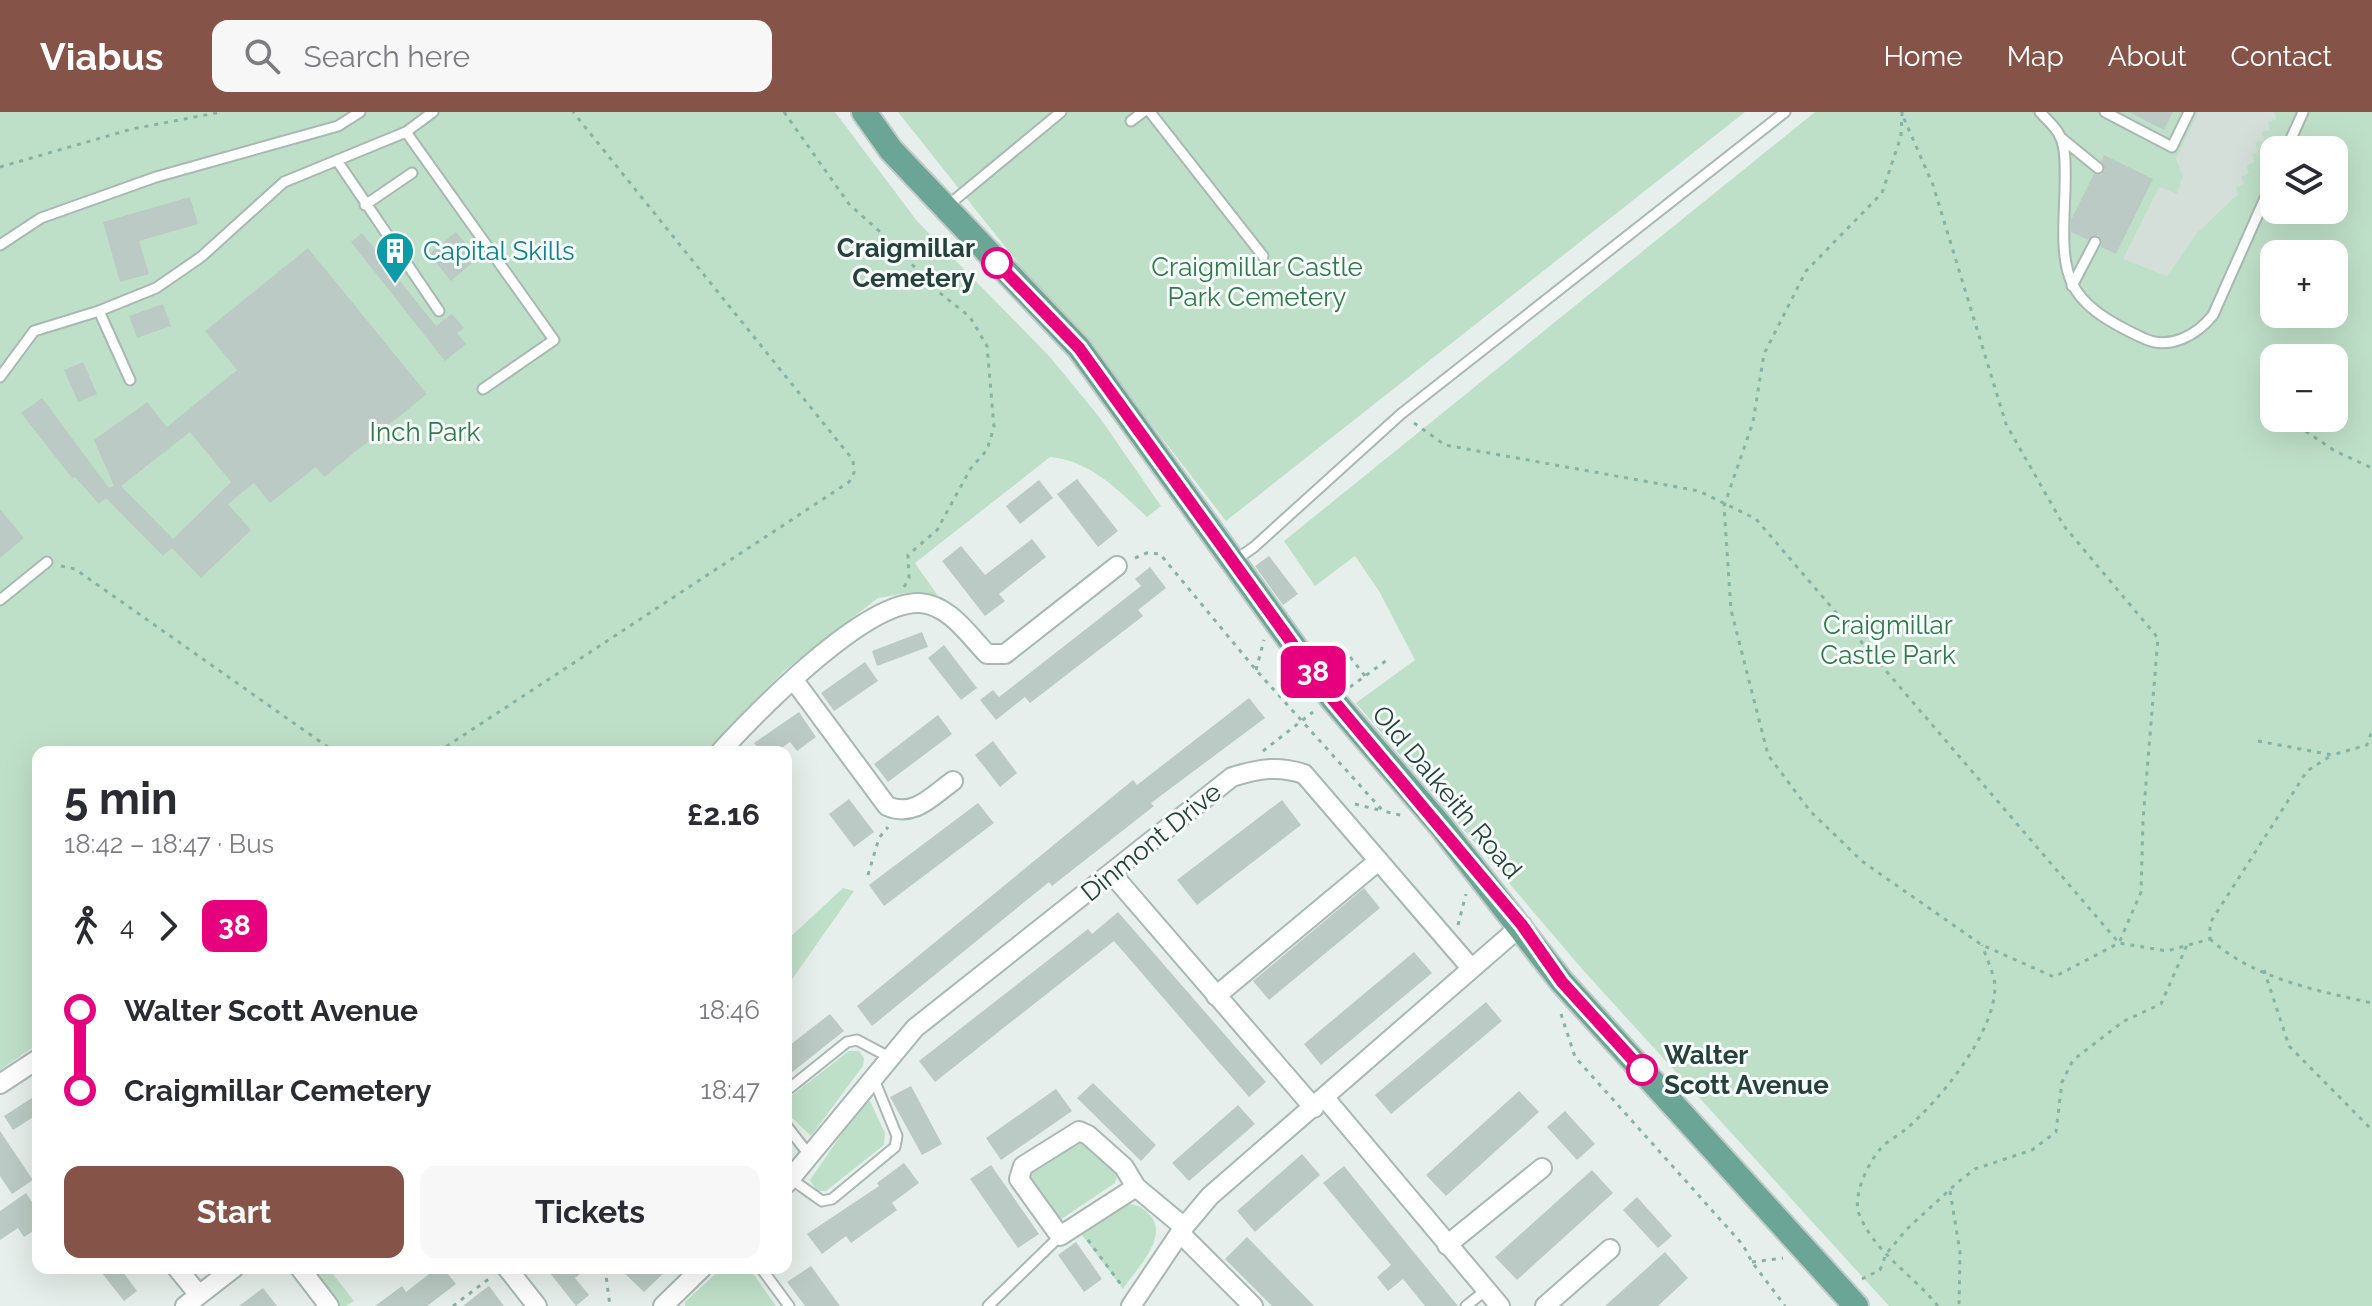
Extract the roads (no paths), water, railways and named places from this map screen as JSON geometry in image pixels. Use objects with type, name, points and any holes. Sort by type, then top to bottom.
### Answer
[{"type":"main road","name":"Old Dalkeith Road","points":[[864,112],[891,150],[944,209],[1079,348],[1333,700],[1522,925],[1562,982],[1853,1302]]},
{"type":"street","points":[[725,746],[766,700],[890,607],[921,603],[948,613],[987,654],[1005,654],[1117,566]]},
{"type":"street","points":[[793,679],[887,806],[900,812],[914,809],[952,780]]},
{"type":"street","name":"Dinmont Drive","points":[[792,1177],[915,1028],[1232,777],[1263,768],[1289,769],[1304,774],[1471,968]]},
{"type":"street","points":[[1216,996],[1377,862]]},
{"type":"street","points":[[1112,874],[1216,996],[1320,1103],[1500,1306]]},
{"type":"street","points":[[1132,1304],[1182,1230],[1210,1196],[1522,925]]},
{"type":"street","points":[[0,1084],[32,1063]]},
{"type":"street","points":[[1136,1187],[1060,1236],[1019,1179],[1023,1166],[1079,1131],[1088,1135],[1124,1167],[1136,1187],[1182,1230],[1253,1306]]},
{"type":"street","points":[[1447,1245],[1542,1168]]},
{"type":"street","points":[[1545,1306],[1610,1249]]},
{"type":"street","points":[[180,1274],[192,1300],[226,1274]]},
{"type":"street","points":[[305,1274],[329,1306]]},
{"type":"street","points":[[512,1274],[537,1306]]},
{"type":"street","points":[[665,1306],[696,1274]]},
{"type":"lane","points":[[0,245],[41,218],[156,177],[338,126],[360,112]]},
{"type":"lane","points":[[0,377],[34,331],[99,311],[156,288],[201,257],[284,182],[406,132],[433,112]]},
{"type":"lane","points":[[944,209],[1061,112]]},
{"type":"lane","points":[[1131,121],[1143,112]]},
{"type":"lane","points":[[1150,112],[1263,256]]},
{"type":"lane","points":[[1234,561],[1254,547],[1401,414],[1785,112]]},
{"type":"lane","points":[[2040,112],[2060,137],[2098,168]]},
{"type":"lane","points":[[2105,112],[2172,147],[2189,112]]},
{"type":"lane","points":[[2292,136],[2303,112]]},
{"type":"lane","points":[[406,132],[554,340],[483,389]]},
{"type":"lane","points":[[2060,137],[2065,177],[2062,240],[2065,267],[2072,286],[2094,312],[2150,342],[2177,341],[2200,330],[2213,315],[2260,209]]},
{"type":"lane","points":[[338,162],[439,311]]},
{"type":"lane","points":[[365,205],[412,173]]},
{"type":"lane","points":[[2072,286],[2095,242]]},
{"type":"lane","points":[[99,311],[130,380]]},
{"type":"lane","points":[[0,600],[47,562]]},
{"type":"lane","points":[[792,1086],[847,1042],[857,1040],[889,1057]]},
{"type":"lane","name":"Dinmont Drive","points":[[792,1183],[822,1201],[832,1199],[895,1147],[897,1136],[873,1077]]},
{"type":"lane","points":[[792,1133],[810,1156]]},
{"type":"lane","points":[[988,1306],[1060,1236]]},
{"type":"lane","points":[[765,1274],[789,1306]]},
{"type":"lane","points":[[1466,1306],[1486,1290]]},
{"type":"place","name":"Craigmillar Cemetery","points":[[997,263]]},
{"type":"place","name":"Capital Skills","points":[[395,285]]},
{"type":"place","name":"Walter Scott Avenue","points":[[1642,1070]]},
{"type":"park label","name":"Craigmillar Castle Park Cemetery","points":[[1257,282]]},
{"type":"park label","name":"Inch Park","points":[[425,432]]},
{"type":"park label","name":"Craigmillar Castle Park","points":[[1888,640]]}]
